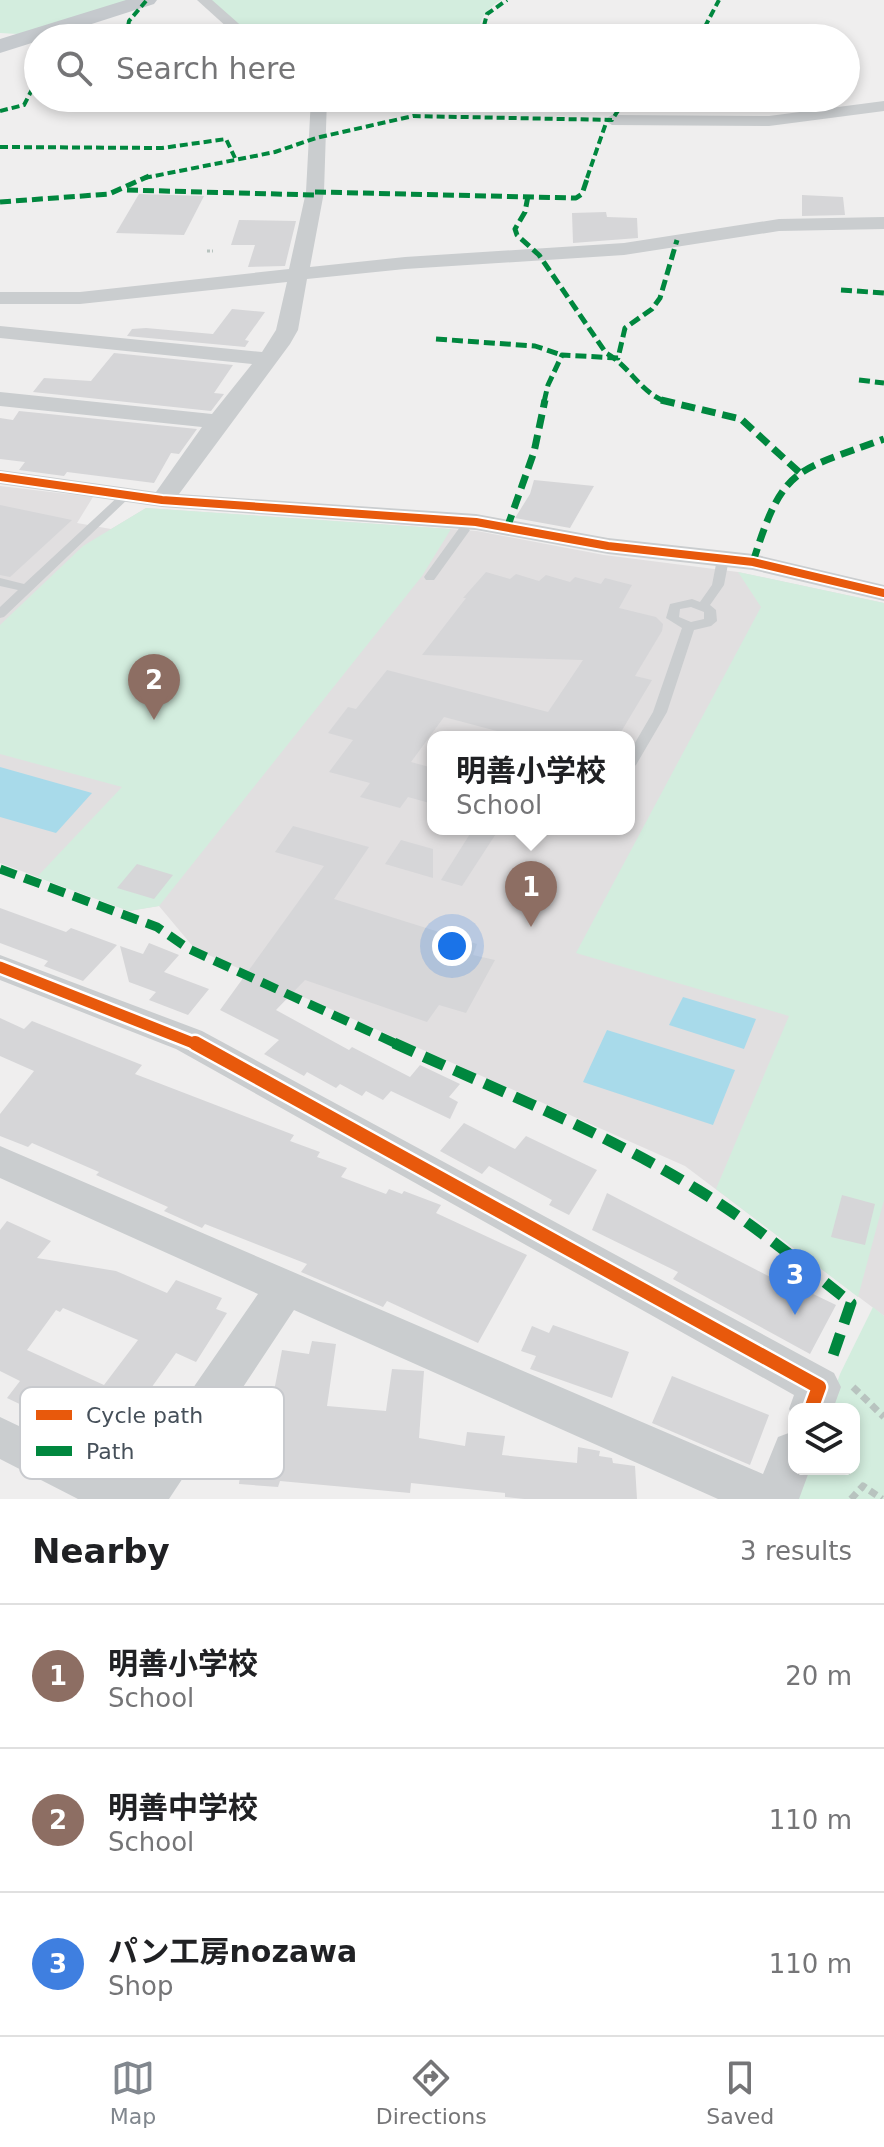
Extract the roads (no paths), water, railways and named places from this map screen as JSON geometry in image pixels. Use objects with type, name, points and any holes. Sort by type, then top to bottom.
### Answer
[{"type":"main road","points":[[70,24],[147,0]]},
{"type":"main road","points":[[0,46],[24,38]]},
{"type":"street","points":[[204,0],[232,24]]},
{"type":"street","points":[[860,109],[884,106]]},
{"type":"street","points":[[162,500],[287,330],[315,192],[318,112]]},
{"type":"street","points":[[612,120],[769,121],[838,112]]},
{"type":"street","points":[[0,298],[80,298],[405,263],[624,249],[779,225],[884,223]]},
{"type":"street","points":[[0,332],[268,359]]},
{"type":"street","points":[[0,399],[218,422]]},
{"type":"street","points":[[0,477],[162,500],[467,526],[753,562],[884,593]]},
{"type":"street","points":[[0,967],[189,1040],[820,1387]]},
{"type":"street","points":[[0,1161],[768,1499]]},
{"type":"street","points":[[219,1387],[286,1287]]},
{"type":"street","points":[[0,1437],[20,1447]]},
{"type":"street","points":[[776,1499],[788,1468]]},
{"type":"street","points":[[84,1479],[124,1499]]},
{"type":"street","points":[[143,1499],[156,1479]]},
{"type":"lane","points":[[0,614],[126,495]]},
{"type":"lane","points":[[430,577],[467,526]]},
{"type":"lane","points":[[703,606],[718,585],[723,559]]},
{"type":"lane","points":[[0,582],[27,589]]},
{"type":"lane","points":[[685,603],[703,606],[713,614],[711,621],[701,626],[675,621],[671,610],[685,603]]},
{"type":"lane","points":[[635,755],[660,712],[689,626]]},
{"type":"water","points":[[0,767],[92,793],[56,833],[0,817]]},
{"type":"water","points":[[683,997],[756,1019],[744,1049],[669,1025]]},
{"type":"water","points":[[607,1030],[735,1070],[713,1125],[583,1082]]},
{"type":"place","name":"明善中学校","points":[[154,720]]},
{"type":"place","name":"明善小学校","points":[[531,927]]},
{"type":"place","name":"パン工房nozawa","points":[[795,1315]]}]
